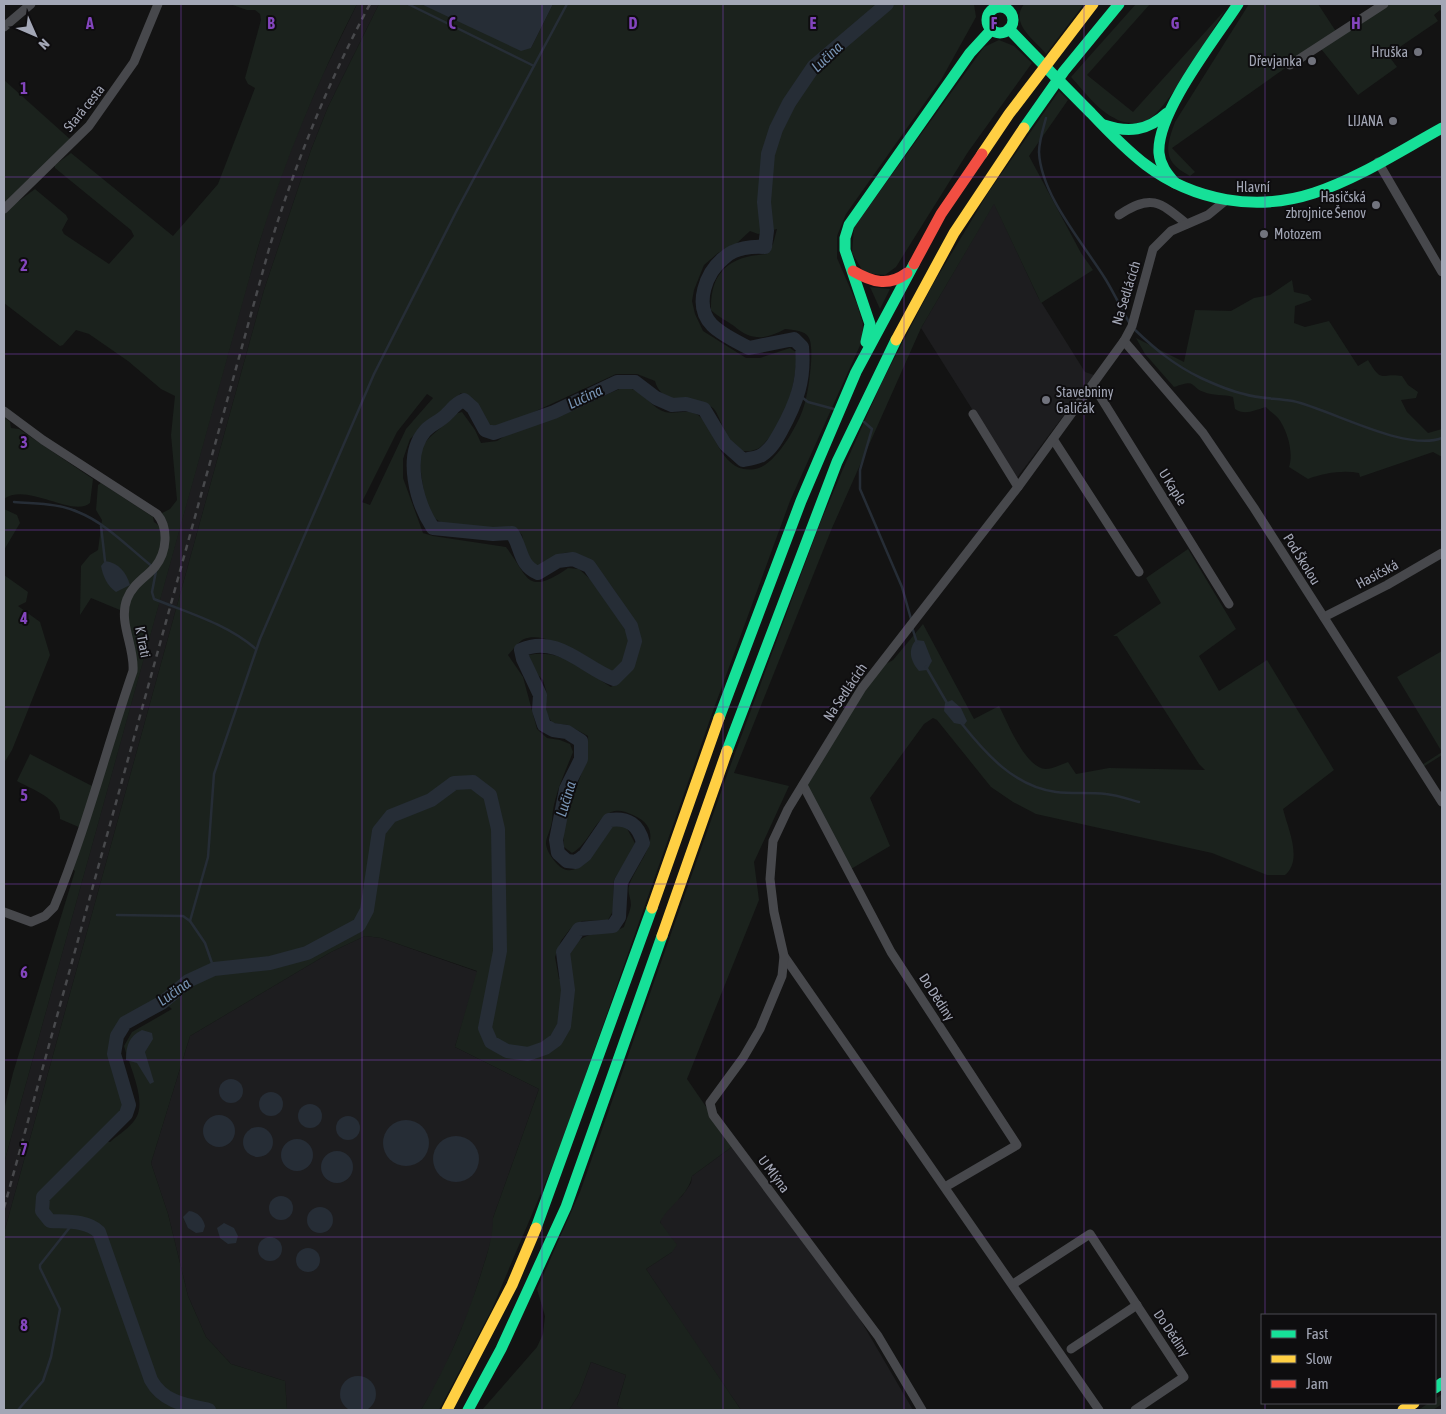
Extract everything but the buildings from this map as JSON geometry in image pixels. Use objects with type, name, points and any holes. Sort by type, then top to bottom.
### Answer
[{"type":"main road","points":[[853,271],[876,283],[891,283],[907,273],[941,214],[1003,122],[1093,4]]},
{"type":"main road","points":[[468,1410],[501,1349],[566,1207],[752,681],[817,510],[841,454],[902,327],[958,225],[1059,79],[1119,4]]},
{"type":"main road","points":[[1175,183],[1162,166],[1159,149],[1161,132],[1170,110],[1238,4]]},
{"type":"main road","points":[[988,7],[1013,7],[1013,20],[1009,29],[1002,32],[992,29],[988,19],[988,7]]},
{"type":"main road","points":[[856,372],[857,362],[868,338],[870,324],[844,244],[852,219],[970,53],[992,29]]},
{"type":"main road","name":"Hlavní","points":[[1009,29],[1104,126],[1146,165],[1175,183],[1199,194],[1225,201],[1263,203],[1292,199],[1320,191],[1442,128]]},
{"type":"main road","points":[[1104,126],[1122,130],[1140,130],[1157,122],[1170,110]]},
{"type":"main road","points":[[447,1410],[512,1285],[548,1199],[734,677],[801,501],[856,372],[918,253]]},
{"type":"street","points":[[4,27],[31,4]]},
{"type":"street","name":"Stará cesta","points":[[4,209],[89,126],[134,62],[158,4]]},
{"type":"street","points":[[1290,65],[1384,4]]},
{"type":"street","points":[[1378,162],[1442,272]]},
{"type":"street","name":"Na Sedlácích","points":[[781,942],[774,912],[770,879],[773,841],[803,785],[862,688],[1018,487],[1124,341],[1132,327],[1153,249],[1172,231],[1208,215],[1225,201]]},
{"type":"street","points":[[1119,215],[1138,203],[1147,202],[1170,210],[1187,224]]},
{"type":"street","name":"Pod Školou","points":[[1124,341],[1203,433],[1324,617],[1442,802]]},
{"type":"street","name":"U Kaple","points":[[1093,385],[1229,604]]},
{"type":"street","name":"K Trati","points":[[4,411],[43,440],[156,514],[163,522],[166,539],[156,566],[139,581],[126,599],[124,619],[134,661],[134,671],[109,740],[87,819],[54,907],[45,916],[31,922],[4,912]]},
{"type":"street","points":[[973,414],[1018,487]]},
{"type":"street","points":[[1053,439],[1139,572]]},
{"type":"street","name":"Hasičská","points":[[1324,617],[1387,585],[1442,553]]},
{"type":"street","name":"Do Dědiny","points":[[803,785],[891,952],[1017,1145],[945,1187]]},
{"type":"street","name":"U Mlýna","points":[[781,942],[784,956],[782,976],[760,1028],[743,1058],[710,1103],[713,1115],[878,1336],[922,1410]]},
{"type":"street","points":[[784,956],[1099,1410]]},
{"type":"street","name":"Do Dědiny","points":[[1012,1284],[1090,1234],[1184,1376],[1135,1410]]},
{"type":"street","name":"Do Dědiny","points":[[1071,1349],[1137,1305]]},
{"type":"shaded area","points":[[230,4],[357,4],[328,63],[302,123],[258,247],[4,1163],[4,1110],[13,1073],[75,871],[72,869],[135,675],[127,618],[131,595],[163,558],[160,514],[170,509],[177,500],[171,435],[175,396],[161,389],[128,361],[89,334],[76,330],[60,346],[4,303],[4,212],[35,189],[66,215],[68,219],[62,230],[64,234],[109,264],[134,236],[131,230],[55,168],[55,165],[71,153],[173,236],[218,184],[255,88],[248,84],[245,78],[261,20],[260,14],[255,10],[247,10]]},
{"type":"shaded area","points":[[357,4],[379,4],[328,107],[311,150],[264,290],[4,1233],[4,1163],[247,285],[268,213],[293,143],[322,76]]},
{"type":"shaded area","points":[[379,4],[421,4],[531,48],[553,4],[974,4],[976,17],[941,80],[846,214],[837,236],[837,258],[857,304],[863,324],[862,341],[790,501],[713,711],[560,1148],[492,1309],[439,1410],[421,1410],[447,1362],[468,1312],[489,1248],[493,1218],[539,1089],[455,1047],[477,971],[381,938],[365,936],[331,952],[190,1036],[151,1163],[168,1214],[188,1296],[206,1337],[231,1364],[285,1381],[287,1410],[4,1410],[4,1233],[264,290],[311,150],[328,107]],"holes":[[[777,229],[773,244],[767,254],[742,258],[725,268],[714,285],[711,310],[746,334],[765,337],[785,329],[795,330],[807,335],[811,344],[807,394],[800,417],[784,445],[762,467],[743,469],[734,465],[726,458],[704,421],[698,415],[690,412],[665,412],[657,408],[641,394],[624,387],[550,419],[514,430],[497,441],[481,443],[475,430],[462,412],[451,415],[445,424],[429,438],[421,450],[420,463],[425,498],[431,514],[437,520],[458,528],[516,529],[522,535],[527,560],[537,568],[564,553],[576,554],[589,562],[602,574],[624,605],[637,636],[638,648],[633,666],[621,680],[611,687],[572,662],[562,658],[552,655],[529,655],[534,671],[543,680],[547,694],[544,709],[552,723],[568,725],[588,736],[584,764],[566,818],[564,847],[572,853],[578,849],[605,816],[617,811],[633,815],[644,822],[649,830],[650,839],[648,848],[629,886],[628,891],[631,905],[624,927],[589,935],[576,943],[569,950],[572,977],[559,979],[555,957],[561,941],[570,929],[582,921],[608,920],[613,911],[614,880],[636,845],[625,825],[612,826],[589,859],[573,870],[565,870],[557,864],[547,850],[546,841],[557,795],[573,752],[570,744],[547,738],[537,729],[523,677],[508,655],[524,639],[534,637],[557,642],[613,673],[623,661],[630,636],[591,580],[579,569],[568,568],[554,577],[536,582],[530,580],[506,547],[423,533],[403,478],[403,459],[410,439],[461,393],[475,402],[486,427],[495,430],[616,374],[637,374],[655,381],[659,390],[664,395],[706,404],[717,413],[733,444],[739,449],[747,451],[758,448],[775,430],[786,409],[795,376],[797,353],[790,348],[760,358],[746,358],[703,331],[695,314],[692,301],[694,290],[704,265],[718,253],[736,244],[750,231],[758,234]],[[427,394],[433,398],[406,429],[370,505],[362,502],[397,432]],[[160,1000],[172,1009],[132,1032],[124,1046],[136,1082],[139,1111],[131,1125],[110,1142],[98,1140],[122,1115],[124,1110],[124,1098],[112,1059],[112,1046],[114,1036],[119,1027],[136,1014]]]},
{"type":"shaded area","points":[[421,4],[553,4],[531,48],[521,51]]},
{"type":"shaded area","points":[[1024,4],[1084,4],[1046,54],[1021,25],[1020,11]]},
{"type":"shaded area","points":[[1136,4],[1150,4],[1087,75],[1133,112],[1226,9],[1165,103],[1155,115],[1146,121],[1135,123],[1119,120],[1103,111],[1071,77]]},
{"type":"shaded area","points":[[1249,4],[1318,4],[1337,33],[1384,4],[1442,4],[1442,12],[1440,10],[1434,15],[1438,21],[1388,55],[1397,67],[1358,95],[1318,45],[1172,148],[1195,172],[1190,176],[1175,165],[1169,154],[1169,140],[1175,122]]},
{"type":"shaded area","points":[[999,40],[1014,46],[1032,63],[968,152],[896,267],[885,275],[864,273],[852,253],[854,227],[984,47]]},
{"type":"shaded area","points":[[4,80],[71,140],[4,204]]},
{"type":"shaded area","points":[[1059,91],[1068,100],[1029,156],[1081,253],[1093,270],[1041,303],[994,204],[921,328],[832,528],[734,773],[789,786],[754,862],[759,900],[687,1079],[733,1146],[692,1176],[687,1189],[660,1222],[677,1245],[672,1252],[646,1269],[741,1410],[625,1410],[617,1406],[626,1375],[591,1362],[579,1394],[569,1410],[482,1410],[537,1347],[543,1334],[545,1316],[537,1289],[580,1192],[728,772],[819,526],[843,469],[883,380],[933,284],[988,193]]},
{"type":"shaded area","points":[[994,203],[1038,297],[1085,372],[1094,375],[1016,479],[921,328]]},
{"type":"shaded area","points":[[1292,280],[1294,292],[1308,295],[1312,300],[1295,306],[1294,323],[1305,327],[1329,321],[1358,366],[1368,360],[1382,376],[1402,376],[1408,385],[1418,392],[1416,398],[1401,400],[1407,412],[1428,433],[1442,429],[1442,457],[1433,452],[1360,477],[1359,473],[1340,472],[1308,479],[1289,467],[1291,455],[1287,435],[1278,418],[1266,407],[1243,412],[1235,409],[1233,397],[1207,393],[1190,383],[1174,387],[1145,354],[1136,338],[1184,362],[1195,310],[1231,311],[1254,298],[1270,295]]},
{"type":"shaded area","points":[[870,287],[890,289],[880,309]]},
{"type":"shaded area","points":[[4,417],[10,422],[11,428],[19,429],[93,479],[90,503],[82,506],[72,506],[25,495],[14,495],[4,499]]},
{"type":"shaded area","points":[[101,483],[153,517],[154,522],[161,527],[161,547],[156,559],[120,610],[91,598],[80,615],[81,566],[90,555],[98,550],[102,520],[96,510],[98,485]]},
{"type":"shaded area","points":[[4,509],[17,515],[20,523],[4,550]]},
{"type":"shaded area","points":[[1188,549],[1236,629],[1199,656],[1219,691],[1267,660],[1334,770],[1283,809],[1294,853],[1290,869],[1285,875],[1267,875],[1212,853],[1036,814],[1013,802],[991,787],[937,720],[933,718],[924,724],[870,798],[890,846],[851,869],[807,785],[862,695],[884,665],[893,660],[923,624],[974,719],[999,706],[1018,744],[1038,767],[1049,769],[1068,762],[1076,774],[1109,768],[1205,770],[1199,764],[1117,636],[1113,636],[1161,603],[1146,578]]},
{"type":"shaded area","points":[[105,561],[121,569],[130,585],[116,592],[113,590],[102,570],[101,566]]},
{"type":"shaded area","points":[[4,575],[28,592],[26,602],[18,606],[40,622],[50,655],[12,750],[4,763]]},
{"type":"shaded area","points":[[916,640],[924,641],[932,661],[927,670],[919,671],[912,660],[911,652]]},
{"type":"shaded area","points":[[1442,651],[1442,752],[1397,677]]},
{"type":"shaded area","points":[[952,700],[961,708],[967,721],[964,725],[954,723],[944,711],[945,703]]},
{"type":"shaded area","points":[[1442,752],[1442,755],[1423,767],[1422,765]]},
{"type":"shaded area","points":[[30,754],[92,786],[81,828],[60,819],[56,806],[51,801],[17,781]]},
{"type":"shaded area","points":[[365,936],[381,938],[478,972],[455,1047],[539,1089],[493,1218],[493,1235],[470,1309],[440,1379],[421,1410],[287,1410],[285,1381],[231,1364],[206,1337],[188,1296],[168,1214],[151,1163],[190,1036],[331,952]]},
{"type":"shaded area","points":[[142,1030],[152,1033],[153,1039],[145,1052],[154,1082],[150,1084],[137,1063],[126,1060],[131,1038]]},
{"type":"shaded area","points":[[231,1079],[240,1082],[243,1091],[240,1100],[231,1103],[222,1100],[219,1091],[222,1082]]},
{"type":"shaded area","points":[[271,1092],[280,1095],[283,1104],[280,1113],[271,1116],[262,1113],[259,1104],[262,1095]]},
{"type":"shaded area","points":[[310,1104],[319,1107],[322,1116],[319,1125],[310,1128],[301,1125],[298,1116],[301,1107]]},
{"type":"shaded area","points":[[219,1115],[225,1116],[230,1120],[234,1125],[234,1137],[230,1142],[225,1146],[219,1147],[213,1146],[208,1142],[204,1137],[203,1131],[204,1125],[208,1120],[213,1116]]},
{"type":"shaded area","points":[[348,1116],[357,1119],[360,1128],[357,1137],[348,1140],[339,1137],[336,1128],[339,1119]]},
{"type":"shaded area","points":[[401,1120],[411,1120],[425,1130],[429,1143],[425,1156],[419,1162],[411,1166],[401,1166],[387,1156],[383,1148],[383,1138],[393,1124]]},
{"type":"shaded area","points":[[258,1127],[269,1131],[273,1142],[269,1153],[258,1157],[247,1153],[243,1142],[247,1131]]},
{"type":"shaded area","points":[[456,1136],[469,1140],[475,1146],[479,1159],[475,1172],[469,1178],[456,1182],[443,1178],[437,1172],[433,1159],[437,1146],[443,1140]]},
{"type":"shaded area","points":[[297,1139],[308,1144],[313,1155],[308,1166],[297,1171],[286,1166],[281,1155],[286,1144]]},
{"type":"shaded area","points":[[733,1146],[857,1314],[913,1410],[741,1410],[698,1347],[646,1269],[672,1252],[660,1221],[666,1209],[682,1196],[691,1183],[692,1176]]},
{"type":"shaded area","points":[[337,1151],[348,1156],[353,1167],[348,1178],[337,1183],[326,1178],[321,1167],[326,1156]]},
{"type":"shaded area","points":[[281,1196],[290,1199],[293,1208],[290,1217],[281,1220],[272,1217],[269,1208],[272,1199]]},
{"type":"shaded area","points":[[320,1207],[329,1211],[333,1220],[329,1229],[320,1233],[311,1229],[307,1220],[311,1211]]},
{"type":"shaded area","points":[[189,1211],[201,1218],[205,1226],[203,1232],[196,1233],[188,1228],[183,1217]]},
{"type":"shaded area","points":[[224,1223],[234,1228],[238,1236],[236,1243],[228,1244],[220,1238],[217,1228]]},
{"type":"shaded area","points":[[270,1237],[279,1240],[282,1249],[279,1258],[270,1261],[261,1258],[258,1249],[261,1240]]},
{"type":"shaded area","points":[[308,1248],[317,1251],[320,1260],[317,1269],[308,1272],[299,1269],[296,1260],[299,1251]]},
{"type":"shaded area","points":[[591,1362],[626,1375],[617,1405],[625,1410],[569,1410],[579,1394]]},
{"type":"shaded area","points":[[358,1376],[365,1377],[371,1381],[375,1387],[375,1401],[371,1407],[365,1411],[358,1412],[351,1411],[345,1407],[341,1401],[340,1394],[341,1387],[345,1381],[351,1377]]},
{"type":"shaded area","points":[[1442,1394],[1442,1404],[1433,1410],[1418,1410],[1427,1404],[1436,1404],[1436,1398]]},
{"type":"waterway","points":[[408,4],[534,66]]},
{"type":"waterway","points":[[214,969],[205,943],[190,921],[208,857],[214,774],[260,639],[374,374],[457,210],[567,4]]},
{"type":"waterway","name":"Lučina","points":[[209,1410],[183,1404],[168,1398],[151,1380],[99,1232],[89,1225],[50,1221],[42,1211],[43,1197],[126,1114],[129,1105],[114,1054],[117,1036],[125,1023],[163,1002],[188,981],[214,969],[270,963],[307,953],[359,925],[367,910],[379,831],[391,816],[431,800],[454,783],[473,782],[490,795],[498,829],[500,951],[485,1028],[491,1042],[507,1051],[528,1054],[545,1048],[556,1040],[564,1026],[568,990],[563,952],[579,929],[613,926],[619,917],[621,882],[643,843],[639,831],[632,824],[616,819],[609,820],[585,855],[576,862],[567,861],[558,853],[556,840],[566,789],[581,759],[581,741],[567,732],[553,730],[544,725],[539,710],[540,695],[523,659],[521,650],[534,646],[558,649],[614,679],[628,665],[635,641],[631,626],[589,566],[573,559],[558,561],[538,573],[532,570],[524,561],[512,533],[493,534],[433,528],[422,506],[415,480],[414,466],[418,441],[427,429],[464,400],[473,408],[485,430],[494,433],[554,412],[617,382],[635,382],[656,398],[672,405],[686,404],[704,409],[725,444],[743,460],[765,453],[781,431],[799,391],[803,359],[802,347],[794,339],[749,348],[730,338],[715,328],[706,317],[703,308],[704,289],[712,271],[729,254],[744,248],[765,247],[767,231],[764,202],[768,154],[776,129],[789,103],[814,66],[887,4]]},
{"type":"waterway","points":[[1046,118],[1039,152],[1047,186],[1065,219],[1106,280],[1130,324]]},
{"type":"waterway","points":[[1134,329],[1157,350],[1182,368],[1201,378],[1239,393],[1293,401],[1389,435],[1427,441],[1442,438]]},
{"type":"waterway","points":[[799,395],[808,402],[834,409]]},
{"type":"waterway","points":[[864,422],[872,429],[860,470],[860,489],[902,587],[911,619]]},
{"type":"waterway","points":[[14,502],[46,504],[71,509],[108,529],[153,567]]},
{"type":"waterway","points":[[101,526],[105,561]]},
{"type":"waterway","points":[[156,571],[152,592],[154,599],[220,626],[245,640],[256,649]]},
{"type":"waterway","points":[[912,627],[917,643]]},
{"type":"waterway","points":[[926,667],[947,703]]},
{"type":"waterway","points":[[962,724],[991,757],[1027,783],[1041,789],[1056,792],[1106,794],[1139,802]]},
{"type":"waterway","points":[[117,915],[183,916],[190,921]]},
{"type":"waterway","points":[[18,1410],[43,1381],[51,1357],[60,1309],[40,1265],[74,1222]]},
{"type":"railway","points":[[4,1208],[269,249],[301,155],[326,93],[370,4]]},
{"type":"traffic: fast","points":[[1024,128],[1064,71],[1119,4]]},
{"type":"traffic: fast","points":[[1175,183],[1164,169],[1159,153],[1161,137],[1167,118],[1189,76],[1238,4]]},
{"type":"traffic: fast","points":[[1000,7],[1009,11],[1013,20],[1009,29],[1000,33],[991,29],[987,20],[991,11],[1000,7]]},
{"type":"traffic: fast","points":[[866,342],[870,324],[845,250],[845,238],[849,225],[970,53],[992,29]]},
{"type":"traffic: fast","points":[[1009,29],[1124,147],[1146,165],[1184,187],[1226,200],[1270,202],[1314,193],[1363,172],[1442,128]]},
{"type":"traffic: fast","points":[[1104,125],[1121,129],[1137,129],[1153,124],[1167,113]]},
{"type":"traffic: fast","points":[[719,718],[801,501],[856,372],[914,264]]},
{"type":"traffic: fast","points":[[727,751],[837,462],[896,340]]},
{"type":"traffic: fast","points":[[536,1228],[652,908]]},
{"type":"traffic: fast","points":[[468,1410],[501,1349],[566,1207],[662,936]]},
{"type":"traffic: fast","points":[[1436,1387],[1442,1383]]},
{"type":"traffic: slow","points":[[982,154],[1009,114],[1093,4]]},
{"type":"traffic: slow","points":[[896,340],[954,233],[1024,128]]},
{"type":"traffic: slow","points":[[652,908],[719,718]]},
{"type":"traffic: slow","points":[[662,936],[727,751]]},
{"type":"traffic: slow","points":[[447,1410],[512,1285],[536,1228]]},
{"type":"traffic: slow","points":[[1403,1410],[1412,1404]]},
{"type":"traffic: jam","points":[[914,264],[941,214],[982,154]]},
{"type":"traffic: jam","points":[[853,271],[867,278],[880,281],[893,280],[907,273]]},
{"type":"place","name":"Hruška","points":[[1418,52]]},
{"type":"place","name":"Dřevjanka","points":[[1312,61]]},
{"type":"place","name":"LIJANA","points":[[1393,121]]},
{"type":"place","name":"Hasičská zbrojnice Šenov","points":[[1376,205]]},
{"type":"place","name":"Motozem","points":[[1264,234]]},
{"type":"place","name":"Stavebniny Galičák","points":[[1046,400]]}]
